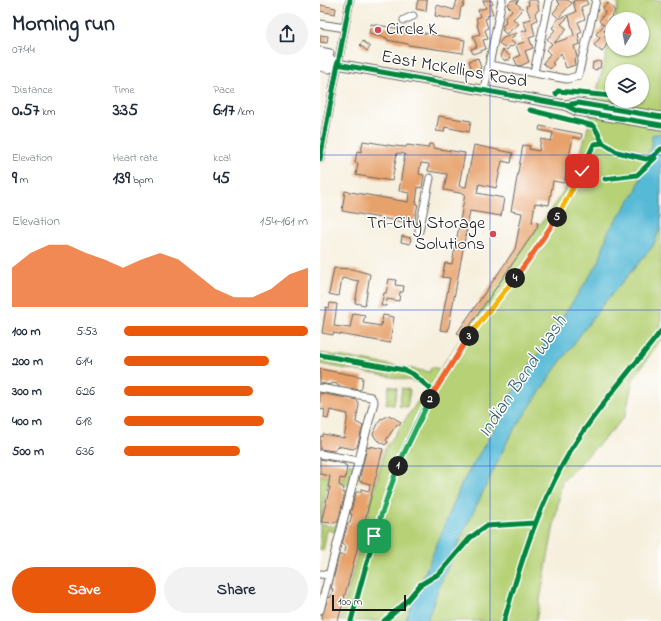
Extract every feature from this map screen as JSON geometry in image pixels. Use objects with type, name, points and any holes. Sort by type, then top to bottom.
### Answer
[{"type":"main road","name":"East McKellips Road","points":[[320,58],[331,60],[337,64],[565,105],[577,111],[661,125]]},
{"type":"main road","name":"East McKellips Road","points":[[320,66],[329,68],[337,64]]},
{"type":"main road","name":"East McKellips Road","points":[[565,105],[578,103],[661,117]]},
{"type":"street","points":[[320,159],[350,0]]},
{"type":"street","points":[[484,90],[502,0]]},
{"type":"street","points":[[534,72],[549,0]]},
{"type":"street","points":[[489,65],[567,79],[578,76],[596,0]]},
{"type":"street","points":[[404,20],[413,16]]},
{"type":"street","points":[[320,24],[344,28]]},
{"type":"street","points":[[320,51],[330,53]]},
{"type":"street","points":[[419,231],[430,178]]},
{"type":"street","points":[[320,388],[374,399],[374,407],[320,610]]},
{"type":"street","points":[[320,454],[359,461]]},
{"type":"street","points":[[320,574],[329,575]]},
{"type":"path","points":[[532,529],[537,516]]},
{"type":"path","points":[[415,590],[440,572],[470,538],[486,526],[534,523]]},
{"type":"green space","points":[[619,0],[661,0],[661,339],[633,379],[625,417],[562,482],[536,621],[340,621],[385,449],[427,388],[419,382],[320,364],[320,353],[430,372],[431,367],[440,369],[537,228],[538,223],[541,224],[573,177],[586,135],[606,56],[649,56],[649,12],[616,12]]},
{"type":"green space","points":[[389,386],[397,388],[394,405],[386,404]]},
{"type":"green space","points":[[402,388],[410,390],[407,407],[399,406]]},
{"type":"green space","points":[[349,463],[354,466],[349,485],[328,482],[320,524],[320,475],[345,480]]},
{"type":"green space","points":[[336,523],[339,524],[337,532],[327,530],[323,551],[320,550],[320,524],[335,527]]},
{"type":"water","name":"Indian Bend Wash","points":[[661,133],[661,227],[653,246],[601,307],[555,369],[509,438],[440,584],[427,621],[405,621],[462,483],[495,427],[511,395],[599,262],[608,232],[636,191],[652,145],[652,135]]},
{"type":"building","points":[[418,0],[427,0],[426,11],[416,9]]},
{"type":"building","points":[[457,0],[465,0],[463,7],[461,7],[459,20],[435,16],[437,5],[454,10]]},
{"type":"building","points":[[483,0],[491,0],[493,4],[490,5],[493,14],[487,16],[488,18],[485,19],[488,28],[485,30],[488,39],[483,40],[486,49],[473,54],[471,49],[477,47],[473,36],[480,34],[476,18],[480,17],[478,10],[486,8]]},
{"type":"building","points":[[512,0],[519,0],[516,3],[523,9],[513,19],[519,24],[506,34],[502,30],[504,28],[502,26],[506,23],[505,18],[512,10],[507,5]]},
{"type":"building","points":[[528,0],[537,0],[539,10],[535,13],[537,20],[532,23],[535,36],[529,38],[533,48],[525,51],[529,62],[520,66],[517,65],[514,58],[520,56],[516,45],[524,42],[521,32],[527,30],[523,21],[531,19],[526,6],[529,5]]},
{"type":"building","points":[[556,0],[568,0],[572,3],[558,18],[553,13],[560,4]]},
{"type":"building","points":[[586,0],[588,4],[581,7],[585,19],[578,22],[582,32],[578,34],[580,44],[574,46],[577,57],[574,59],[575,65],[566,68],[561,53],[552,63],[554,64],[550,69],[543,63],[550,54],[546,50],[552,44],[547,39],[555,30],[552,28],[558,19],[576,12],[573,1]],"holes":[[[569,16],[574,36],[554,43],[567,29],[561,24]]]},
{"type":"building","points":[[608,3],[615,11],[605,13],[603,7]]},
{"type":"building","points":[[320,5],[336,8],[335,14],[320,11]]},
{"type":"building","points":[[605,13],[605,47],[602,52],[594,45],[600,38],[596,34],[604,25],[599,21]]},
{"type":"building","points":[[371,24],[465,40],[463,53],[408,45],[387,40],[387,38],[369,34]]},
{"type":"building","points":[[517,33],[510,40],[515,44],[512,47],[510,46],[507,50],[499,43],[503,38]]},
{"type":"building","points":[[320,35],[328,36],[327,43],[320,42]]},
{"type":"building","name":"Circle K","points":[[363,41],[370,47],[367,51],[360,45]]},
{"type":"building","points":[[503,50],[511,57],[508,61],[506,59],[505,61],[500,56]]},
{"type":"building","points":[[478,58],[481,68],[472,71],[469,61]]},
{"type":"building","points":[[596,61],[601,62],[600,68],[597,68],[597,70],[592,69],[593,62],[595,63]]},
{"type":"building","points":[[439,116],[471,121],[469,132],[445,127],[444,132],[436,131]]},
{"type":"building","points":[[540,126],[582,134],[581,139],[573,137],[564,183],[553,181],[549,205],[535,203],[532,222],[538,223],[537,228],[463,336],[457,333],[515,249],[522,213],[511,211],[523,145],[530,146],[529,149],[539,151],[541,139],[551,141],[553,133],[539,130]]},
{"type":"building","points":[[363,141],[394,146],[406,147],[407,145],[428,148],[429,144],[433,144],[433,148],[465,153],[459,186],[466,187],[474,145],[513,153],[511,163],[502,161],[496,188],[479,184],[477,193],[504,198],[501,216],[470,211],[448,331],[440,330],[450,278],[442,277],[445,263],[452,264],[465,194],[444,190],[447,174],[428,171],[429,164],[421,163],[419,174],[424,175],[422,188],[418,187],[416,203],[418,204],[414,224],[342,211],[345,191],[408,202],[409,193],[399,191],[405,154],[397,153],[392,181],[356,175],[358,163],[355,163],[357,151],[361,152]]},
{"type":"building","points":[[402,236],[411,238],[410,244],[401,242]]},
{"type":"building","points":[[334,268],[352,269],[370,274],[365,305],[355,303],[359,281],[342,278],[339,296],[329,294]]},
{"type":"building","points":[[389,279],[396,280],[395,285],[404,286],[403,292],[400,292],[399,301],[387,299],[386,306],[381,306],[384,293],[386,293]]},
{"type":"building","points":[[330,303],[337,304],[334,326],[350,328],[353,313],[365,315],[363,323],[381,326],[383,315],[394,317],[390,343],[333,333],[333,335],[322,333],[326,307],[329,308]]},
{"type":"building","points":[[320,369],[363,377],[362,388],[360,390],[338,386],[338,384],[331,383],[330,385],[320,383]]},
{"type":"building","points":[[320,393],[357,400],[359,405],[356,422],[363,426],[357,447],[353,449],[337,446],[334,451],[320,449],[320,436],[322,437],[323,434],[344,438],[348,414],[330,410],[328,419],[324,418],[325,410],[320,409]]},
{"type":"building","points":[[389,415],[401,422],[399,426],[397,424],[386,440],[388,442],[385,445],[376,439],[373,434],[381,418],[383,419]]},
{"type":"building","points":[[370,446],[383,449],[365,520],[338,621],[324,621],[321,619],[328,598],[331,597],[333,589],[331,589],[339,555],[344,555],[346,547],[342,544],[348,523],[350,523],[352,514],[350,514],[356,492],[361,492],[361,489],[369,491],[370,484],[359,481],[367,447],[370,448]]},
{"type":"building","points":[[320,459],[345,464],[345,466],[347,466],[345,479],[340,478],[339,485],[344,488],[343,493],[345,493],[338,522],[321,522],[330,487],[328,487],[330,476],[320,474]]},
{"type":"cycle path","points":[[320,159],[350,0]]},
{"type":"cycle path","points":[[337,64],[565,105],[577,111],[661,125]]},
{"type":"cycle path","points":[[556,94],[558,91],[605,95]]},
{"type":"cycle path","points":[[565,105],[578,103],[661,117]]},
{"type":"cycle path","points":[[530,110],[594,126],[603,143],[617,152],[646,159],[652,157],[661,149]]},
{"type":"cycle path","points":[[351,621],[375,534],[394,476],[405,448],[432,394],[482,318],[527,262],[543,239],[574,186],[594,144],[603,143]]},
{"type":"cycle path","points":[[605,179],[637,175],[655,158]]},
{"type":"cycle path","points":[[504,621],[517,576],[532,533],[549,491],[560,470],[581,434],[614,389],[661,331]]},
{"type":"cycle path","points":[[320,355],[404,370],[413,374],[434,392]]},
{"type":"cycle path","points":[[384,621],[403,605],[420,585],[440,573],[470,538],[486,526],[535,523]]},
{"type":"place","name":"Circle K","points":[[378,30]]},
{"type":"place","name":"Tri-City Storage Solutions","points":[[493,234]]},
{"type":"route","points":[[374,536],[389,487],[399,462],[408,441],[432,395],[475,328],[534,252],[561,210],[582,171]]}]
